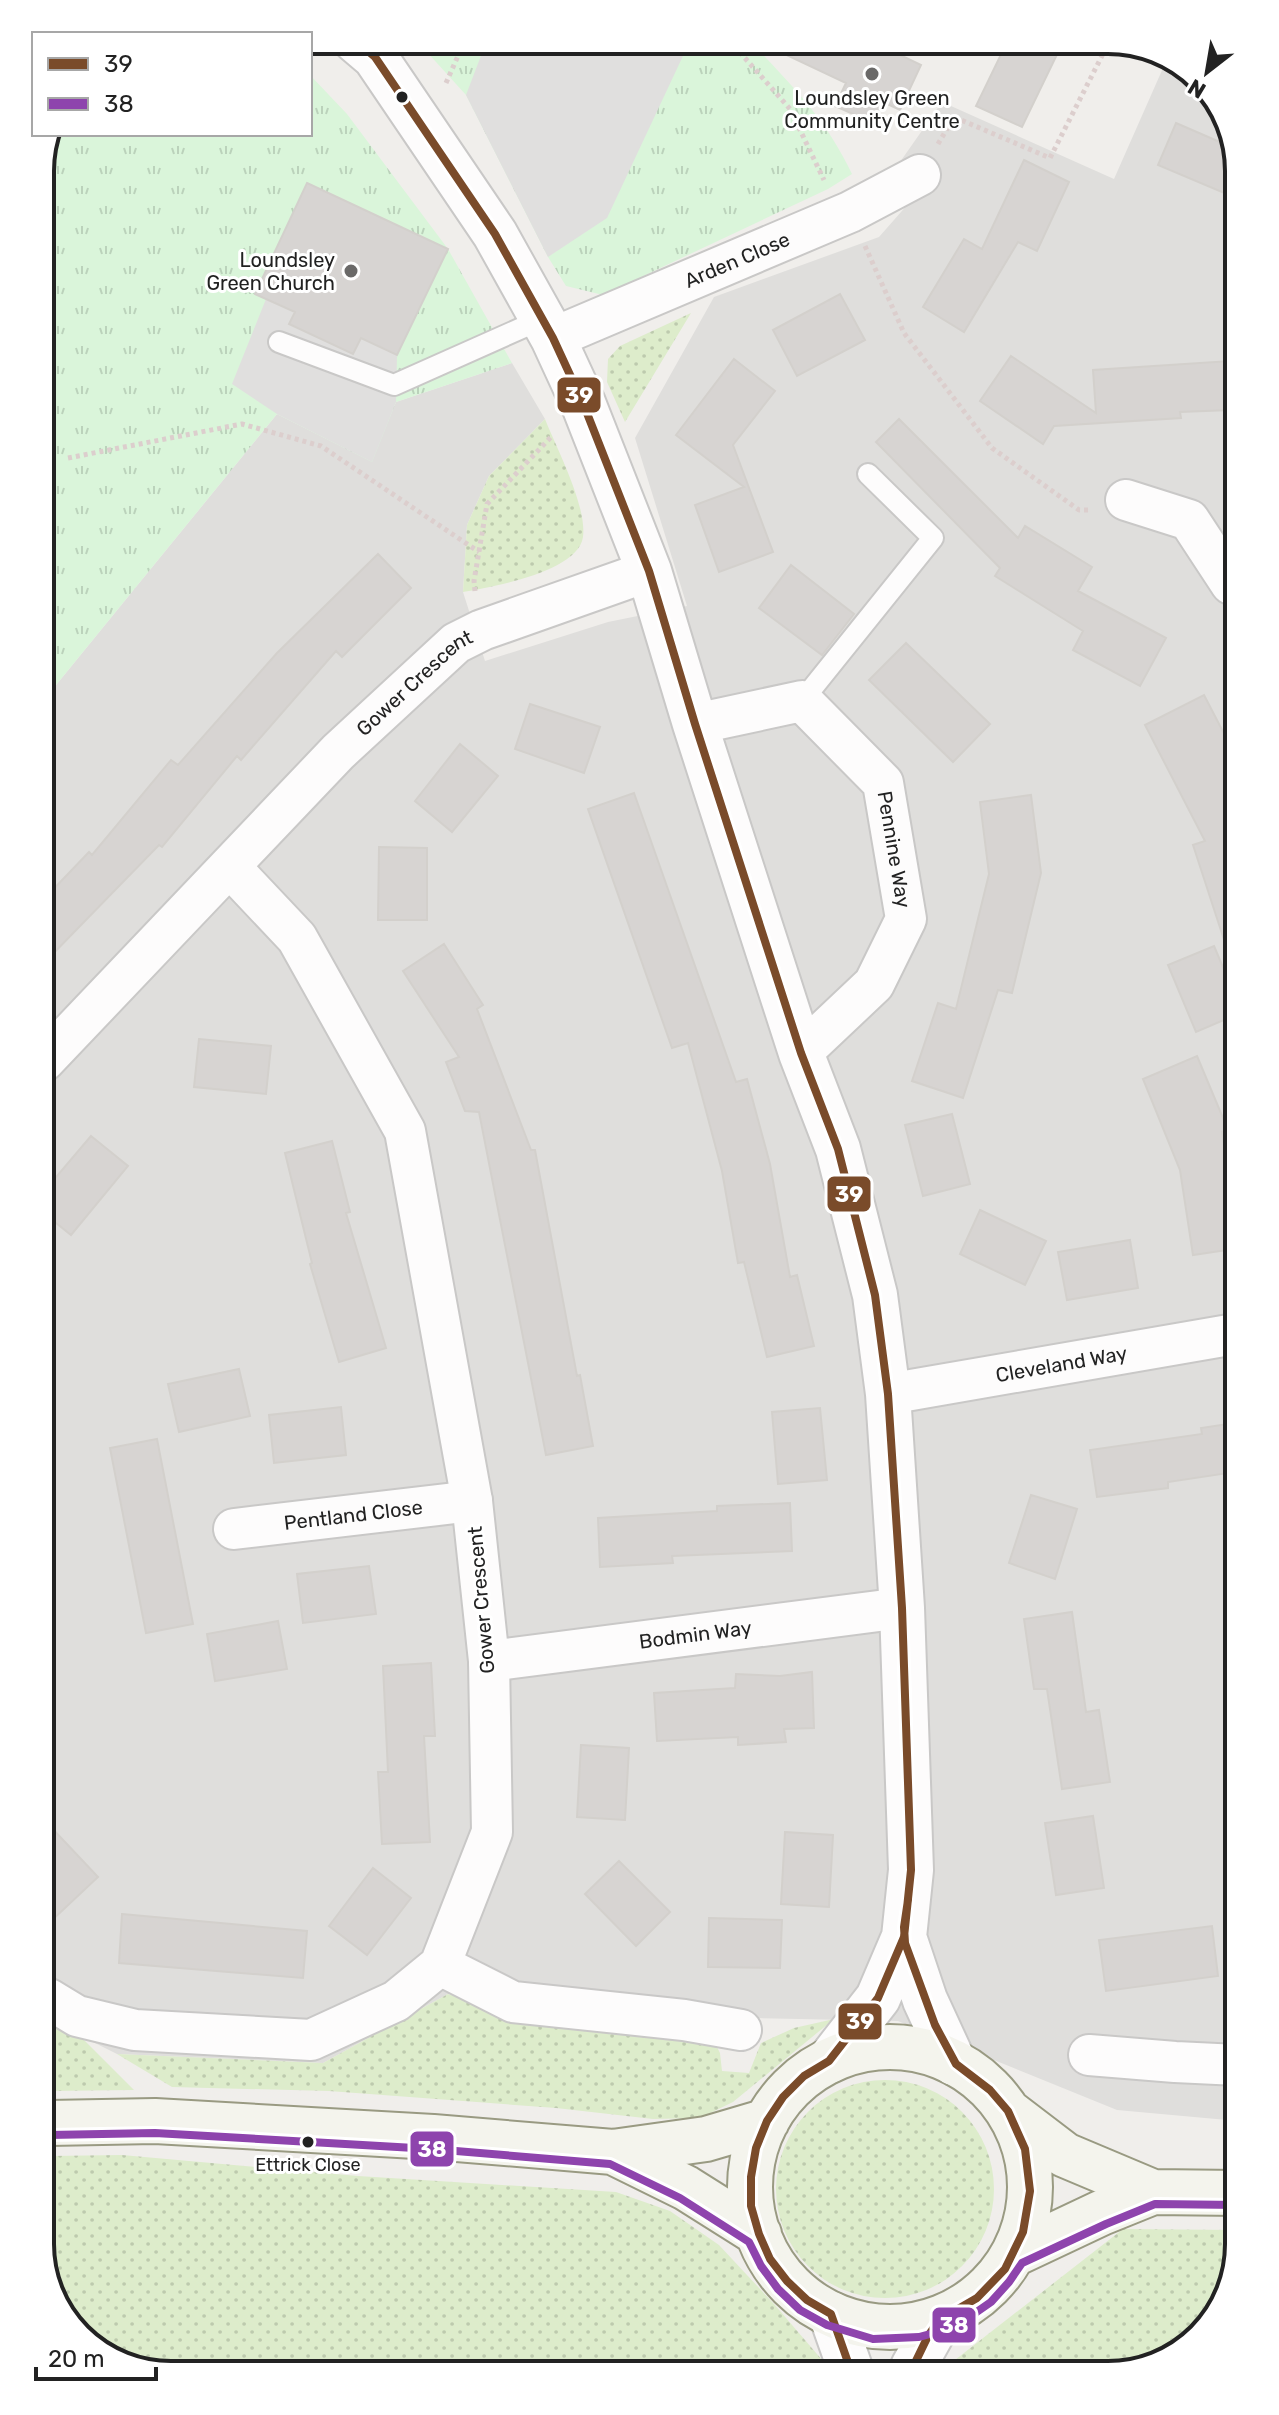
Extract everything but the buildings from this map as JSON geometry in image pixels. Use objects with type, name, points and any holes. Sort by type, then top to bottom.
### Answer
[{"type":"main road","points":[[1010,2113],[1030,2168],[1030,2197],[1025,2226],[1014,2254],[1000,2275],[983,2293],[962,2308],[940,2319],[896,2327],[874,2327],[831,2314],[807,2300],[770,2259],[751,2206],[751,2177],[756,2148],[767,2121],[783,2097],[804,2076],[829,2061],[879,2047],[930,2053],[954,2063],[976,2076],[1010,2113],[1065,2155],[1153,2192],[1225,2193]]},
{"type":"main road","points":[[54,2123],[155,2121],[433,2137],[613,2152],[706,2139],[767,2121]]},
{"type":"main road","points":[[613,2152],[686,2188],[759,2234]]},
{"type":"main road","points":[[1014,2254],[1153,2192]]},
{"type":"street","points":[[371,54],[495,234],[548,329],[583,403],[649,571],[801,1053],[838,1149],[875,1295],[888,1394],[902,1608],[911,1870],[904,1937],[878,1998],[829,2061]]},
{"type":"street","name":"Arden Close","points":[[548,329],[846,214],[920,175]]},
{"type":"street","points":[[1126,500],[1189,520],[1225,575]]},
{"type":"street","name":"Gower Crescent","points":[[54,1051],[338,752],[456,643],[482,630],[649,571]]},
{"type":"street","points":[[695,724],[802,701]]},
{"type":"street","name":"Pennine Way","points":[[801,1053],[874,984],[906,919],[883,783],[802,701]]},
{"type":"street","name":"Gower Crescent","points":[[54,2002],[77,2016],[135,2030],[311,2040],[396,2001],[440,1965],[492,1832],[489,1661],[472,1501],[405,1131],[297,938],[230,867]]},
{"type":"street","name":"Cleveland Way","points":[[888,1394],[1225,1336]]},
{"type":"street","name":"Pentland Close","points":[[234,1529],[472,1501]]},
{"type":"street","name":"Bodmin Way","points":[[489,1661],[902,1608]]},
{"type":"street","points":[[904,1937],[925,2000],[954,2063]]},
{"type":"street","points":[[440,1965],[513,2002],[684,2020],[741,2030]]},
{"type":"street","points":[[1089,2055],[1225,2064]]},
{"type":"street","points":[[831,2314],[848,2361]]},
{"type":"street","points":[[916,2361],[940,2319]]},
{"type":"lane","points":[[279,342],[394,385],[548,329]]},
{"type":"lane","points":[[802,701],[933,538],[868,474]]},
{"type":"path","points":[[446,83],[459,54]]},
{"type":"path","points":[[741,54],[790,109],[904,333],[992,448],[1079,510],[1108,509],[1126,500]]},
{"type":"path","points":[[920,175],[954,117],[1050,158],[1103,54]]},
{"type":"path","points":[[482,630],[474,581],[487,504],[583,403]]},
{"type":"path","points":[[68,458],[242,424],[321,446],[479,552]]},
{"type":"shaded area","points":[[482,54],[684,54],[607,218],[548,257],[466,95]]},
{"type":"shaded area","points":[[1163,68],[1167,71],[1167,112],[1208,112],[1223,148],[1225,2120],[1117,2110],[898,2021],[756,2018],[448,1994],[323,2063],[117,2054],[54,2020],[54,688],[277,414],[371,461],[396,402],[512,363],[545,419],[489,476],[467,525],[463,592],[485,661],[608,622],[687,606],[635,438],[714,297],[879,237],[923,187],[900,162],[942,102],[1114,179]]},
{"type":"shaded area","points":[[266,299],[295,312],[289,323],[361,338],[397,355],[396,402],[372,462],[277,414],[232,384]]},
{"type":"green space","points":[[429,54],[762,54],[819,118],[852,174],[828,189],[603,295],[566,286],[548,257],[466,95]]},
{"type":"green space","points":[[312,77],[347,114],[448,249],[512,363],[396,402],[372,462],[277,414],[54,688],[54,163],[60,136],[312,136]]},
{"type":"green space","points":[[691,313],[625,422],[607,382],[608,359],[620,346]]},
{"type":"green space","points":[[545,419],[580,510],[583,537],[578,549],[566,560],[532,576],[463,592],[467,525],[489,476]]},
{"type":"green space","points":[[448,1994],[524,2019],[713,2039],[720,2053],[722,2071],[749,2073],[761,2043],[794,2028],[834,2019],[733,2102],[700,2118],[653,2119],[556,2108],[329,2091],[172,2087],[117,2054],[323,2063]]},
{"type":"green space","points":[[54,2020],[79,2035],[134,2090],[54,2091]]},
{"type":"green space","points":[[885,2080],[927,2088],[962,2112],[986,2147],[994,2189],[986,2231],[962,2266],[927,2290],[885,2298],[843,2290],[808,2266],[784,2231],[776,2189],[784,2147],[808,2112],[843,2088]]},
{"type":"green space","points":[[122,2155],[358,2176],[616,2192],[670,2211],[719,2245],[823,2361],[148,2359],[119,2349],[94,2332],[83,2321],[63,2289],[56,2267],[54,2244],[54,2156]]},
{"type":"green space","points":[[1123,2229],[1225,2230],[1224,2259],[1213,2296],[1185,2332],[1153,2352],[1131,2359],[1108,2361],[954,2361]]},
{"type":"transit line","name":"39","points":[[371,54],[495,234],[553,338],[583,403],[649,571],[801,1053],[838,1149],[875,1295],[888,1394],[902,1608],[911,1870],[904,1937],[878,1998],[829,2061],[804,2076],[783,2097],[767,2121],[756,2148],[751,2177],[751,2206],[770,2259],[807,2300],[831,2314],[848,2361]]},
{"type":"transit line","name":"39","points":[[908,1900],[905,1943],[935,2025],[956,2064],[990,2090],[1008,2111],[1025,2149],[1030,2191],[1023,2232],[1005,2269],[977,2298],[939,2320],[916,2361]]},
{"type":"transit line","name":"38","points":[[54,2135],[155,2133],[432,2149],[610,2164],[680,2198],[749,2242],[778,2289],[800,2310],[827,2325],[873,2339],[919,2337],[945,2330],[991,2302],[1022,2263],[1155,2204],[1225,2205]]},
{"type":"place","name":"Loundsley Green Community Centre","points":[[872,74]]},
{"type":"place","name":"Loundsley Green Church","points":[[351,271]]},
{"type":"place","name":"Ettrick Close","points":[[308,2142]]}]
